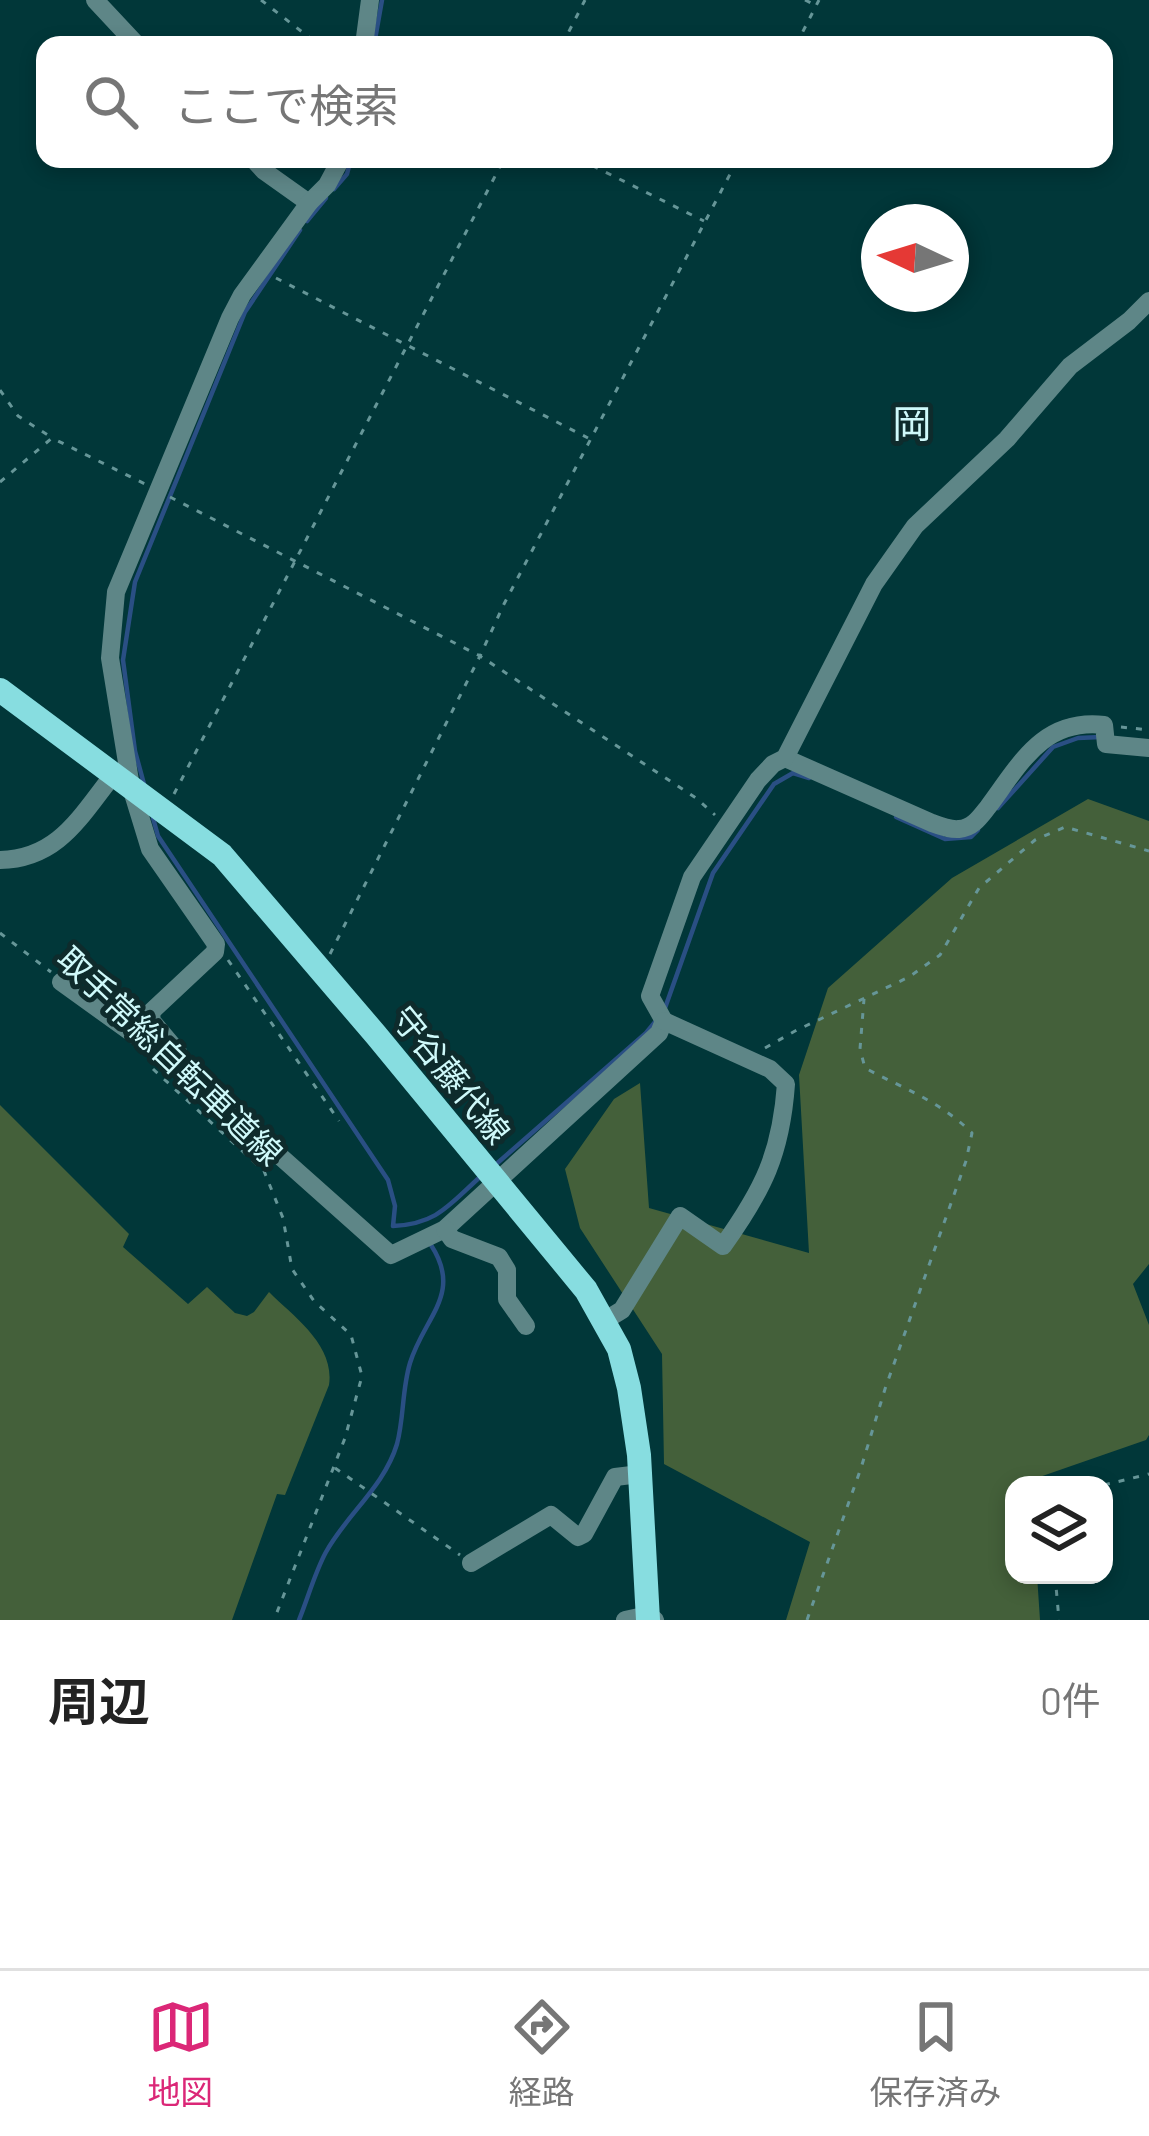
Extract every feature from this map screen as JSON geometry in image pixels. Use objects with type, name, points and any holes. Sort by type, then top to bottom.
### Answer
[{"type":"main road","name":"守谷藤代線","points":[[0,690],[221,855],[586,1290],[619,1348],[629,1388],[640,1474],[644,1619]]},
{"type":"street","points":[[95,0],[129,36]]},
{"type":"street","points":[[365,36],[370,0]]},
{"type":"street","points":[[262,168],[308,203]]},
{"type":"street","points":[[182,1069],[178,1052],[151,1020],[152,1011],[215,952],[216,944],[150,849],[126,783],[110,658],[116,592],[230,318],[336,168]]},
{"type":"street","points":[[604,1322],[622,1310],[680,1216],[723,1246],[755,1201],[774,1158],[784,1118],[787,1084],[770,1069],[661,1016],[650,996],[692,877],[758,780],[785,758],[874,584],[915,526],[1007,439],[1070,366],[1149,301]]},
{"type":"street","points":[[785,758],[956,830],[974,824],[1034,746],[1053,733],[1083,723],[1104,725],[1106,744],[1149,748]]},
{"type":"street","points":[[0,860],[41,852],[60,841],[126,783]]},
{"type":"street","points":[[61,982],[182,1069],[391,1255],[433,1235],[490,1175],[658,1034],[661,1016]]},
{"type":"street","points":[[433,1235],[500,1257],[507,1270],[507,1299],[526,1326]]},
{"type":"street","points":[[472,1563],[550,1515],[578,1537],[584,1534],[615,1477],[640,1474]]},
{"type":"path","points":[[261,0],[308,36]]},
{"type":"path","points":[[567,36],[585,0]]},
{"type":"path","points":[[801,36],[818,3],[805,0]]},
{"type":"path","points":[[163,810],[499,168]]},
{"type":"path","points":[[597,168],[705,222]]},
{"type":"path","points":[[322,972],[504,604],[733,168]]},
{"type":"path","points":[[274,278],[590,439]]},
{"type":"path","points":[[0,390],[18,416],[52,438],[480,656],[696,799],[727,825]]},
{"type":"path","points":[[0,482],[52,438]]},
{"type":"path","points":[[1104,725],[1149,730]]},
{"type":"path","points":[[748,1058],[909,977],[940,955],[979,888],[1035,840],[1065,826],[1149,851]]},
{"type":"path","name":"取手常総自転車道線","points":[[0,933],[61,982]]},
{"type":"path","points":[[216,944],[339,1120]]},
{"type":"path","points":[[807,1620],[972,1133],[924,1095],[865,1068],[860,1049],[864,999]]},
{"type":"path","name":"取手常総自転車道線","points":[[151,1068],[265,1171],[283,1218],[292,1269],[314,1301],[351,1335],[362,1376],[345,1438],[274,1620]]},
{"type":"path","points":[[333,1466],[472,1563]]},
{"type":"path","points":[[1113,1484],[1149,1474]]},
{"type":"path","points":[[1056,1584],[1059,1620]]},
{"type":"green space","points":[[1088,799],[1149,821],[1149,1264],[1133,1284],[1149,1325],[1149,1435],[1042,1476],[1005,1476],[1005,1584],[1038,1584],[1040,1620],[786,1620],[810,1542],[664,1464],[662,1354],[580,1228],[565,1169],[614,1099],[640,1083],[649,1208],[809,1253],[799,1075],[828,988],[952,878]]},
{"type":"green space","points":[[0,1105],[129,1234],[123,1247],[188,1304],[207,1287],[235,1313],[247,1316],[269,1292],[311,1333],[326,1357],[329,1385],[285,1495],[277,1494],[232,1620],[0,1620]]},
{"type":"waterway","points":[[376,36],[382,0]]},
{"type":"waterway","points":[[334,189],[349,168]]},
{"type":"waterway","points":[[307,221],[326,198]]},
{"type":"waterway","points":[[144,784],[123,660],[135,582],[245,312],[300,230]]},
{"type":"waterway","points":[[998,808],[1053,747],[1078,738],[1101,737]]},
{"type":"waterway","points":[[665,1008],[713,873],[774,784],[793,773],[809,778]]},
{"type":"waterway","points":[[896,817],[945,839],[971,837],[978,830]]},
{"type":"waterway","points":[[153,818],[158,836],[388,1180],[395,1206],[393,1226],[432,1217],[480,1177]]},
{"type":"waterway","points":[[494,1166],[655,1022]]},
{"type":"waterway","points":[[299,1620],[326,1552],[383,1474],[397,1444],[410,1363],[442,1292],[440,1262],[431,1245]]},
{"type":"district","name":"岡","points":[[912,424]]}]
